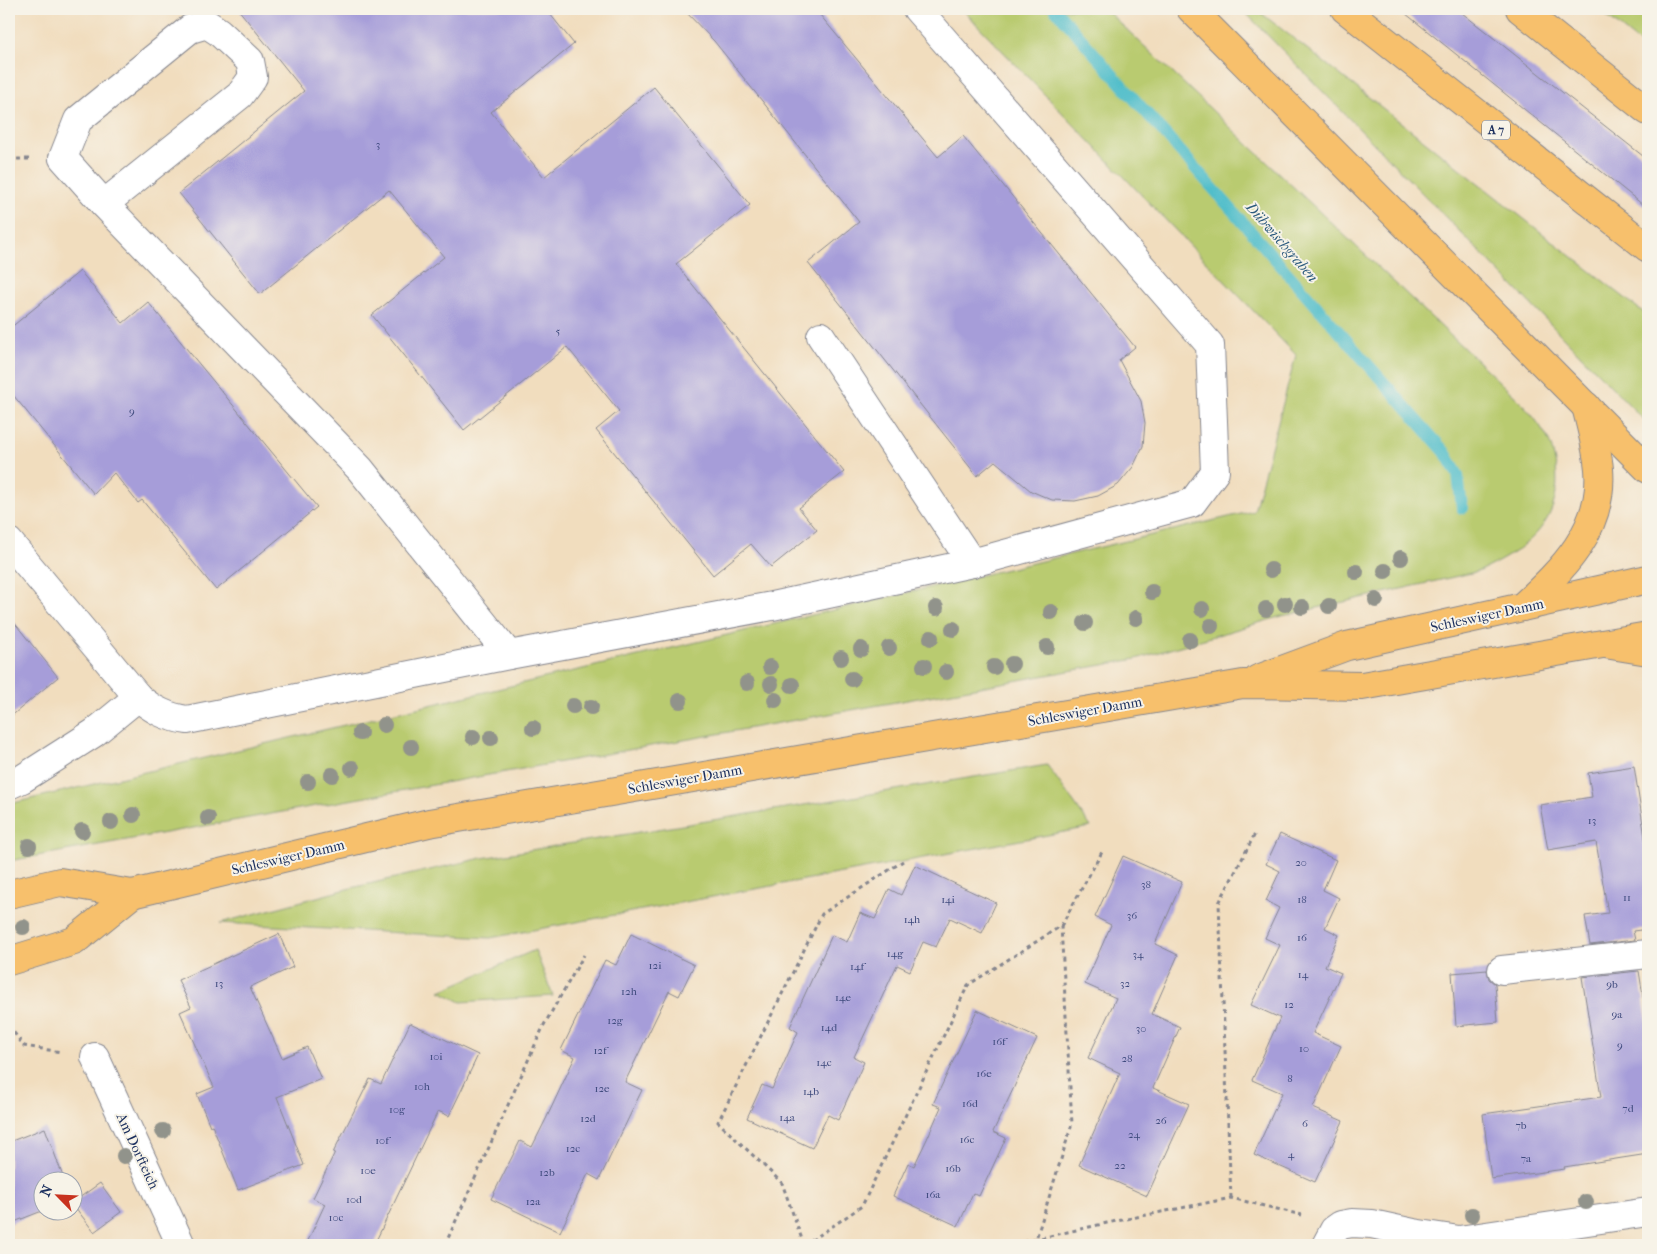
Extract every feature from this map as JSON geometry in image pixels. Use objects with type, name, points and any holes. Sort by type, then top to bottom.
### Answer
[{"type":"main road","points":[[1191,9],[1648,469]]},
{"type":"main road","name":"A 7","points":[[1345,9],[1648,248]]},
{"type":"main road","points":[[1520,9],[1648,111]]},
{"type":"main road","points":[[1522,607],[1555,577],[1579,547],[1591,519],[1597,496],[1599,471],[1586,406]]},
{"type":"main road","name":"Schleswiger Damm","points":[[9,894],[60,882],[132,894],[429,823],[1243,684],[1347,646],[1648,579]]},
{"type":"main road","name":"Schleswiger Damm","points":[[1243,684],[1362,686],[1648,636]]},
{"type":"main road","points":[[1605,644],[1648,651]]},
{"type":"main road","name":"Schleswiger Damm","points":[[9,961],[74,941],[132,894]]},
{"type":"street","points":[[9,542],[138,697],[158,712],[173,718],[187,720],[509,655],[772,606],[972,563],[1192,503],[1215,472],[1210,345],[917,9]]},
{"type":"street","points":[[104,204],[240,95],[253,76],[250,61],[219,32],[207,24],[190,29],[78,120],[63,158],[104,204],[360,469],[509,655]]},
{"type":"street","points":[[821,336],[972,563]]},
{"type":"street","points":[[9,785],[22,779],[94,732],[138,697]]},
{"type":"street","points":[[1502,970],[1648,954]]},
{"type":"street","name":"Am Dorfteich","points":[[95,1057],[181,1245]]},
{"type":"street","points":[[1330,1238],[1341,1225],[1352,1223],[1372,1224],[1454,1243],[1648,1212]]},
{"type":"path","points":[[1231,1198],[1219,903],[1256,832]]},
{"type":"path","points":[[903,861],[822,914],[718,1122],[782,1183],[804,1245],[862,1206],[968,984],[1062,926],[1102,852]]},
{"type":"path","points":[[1036,1239],[1072,1124],[1062,926]]},
{"type":"path","points":[[445,1245],[544,1025],[584,955]]},
{"type":"path","points":[[9,1026],[24,1046],[95,1057]]},
{"type":"path","points":[[1010,1245],[1231,1198],[1302,1215],[1330,1238]]},
{"type":"green space","points":[[962,9],[1105,9],[1523,404],[1546,436],[1552,449],[1556,468],[1557,488],[1553,505],[1547,520],[1537,533],[1511,554],[1480,571],[1282,616],[1136,659],[9,861],[9,804],[1254,511],[1296,355]]},
{"type":"green space","points":[[1242,9],[1256,9],[1648,316],[1648,424]]},
{"type":"green space","points":[[1598,9],[1648,9],[1648,50]]},
{"type":"green space","points":[[1047,765],[1091,827],[490,938],[220,923],[347,889],[482,858]]},
{"type":"green space","points":[[535,950],[553,996],[461,1002],[440,991]]},
{"type":"building","points":[[238,9],[546,9],[574,44],[491,112],[544,177],[654,87],[750,205],[676,264],[844,472],[799,508],[817,530],[771,567],[751,544],[713,575],[596,430],[619,411],[567,347],[464,430],[372,315],[444,257],[389,190],[260,294],[179,193],[304,91]]},
{"type":"building","points":[[683,9],[815,9],[938,157],[963,136],[1135,347],[1119,360],[1141,401],[1145,423],[1143,446],[1133,467],[1118,485],[1098,496],[1075,501],[1052,500],[1031,491],[995,461],[977,476],[808,263],[859,222],[714,41]]},
{"type":"building","points":[[1400,9],[1457,9],[1648,160],[1648,209]]},
{"type":"building","points":[[80,271],[123,323],[148,302],[317,507],[216,590],[142,500],[138,503],[114,473],[94,494],[9,390],[9,329]]},
{"type":"building","points":[[9,616],[58,677],[9,718]]},
{"type":"building","points":[[1634,766],[1648,857],[1648,929],[1633,931],[1635,940],[1590,945],[1585,916],[1608,913],[1596,842],[1548,850],[1540,805],[1592,797],[1588,773]]},
{"type":"building","points":[[1280,834],[1336,860],[1323,890],[1339,898],[1325,928],[1339,935],[1325,966],[1341,973],[1313,1033],[1341,1046],[1313,1108],[1343,1121],[1315,1182],[1254,1155],[1282,1093],[1252,1080],[1280,1018],[1251,1005],[1280,945],[1265,938],[1279,908],[1266,901],[1280,871],[1266,864]]},
{"type":"building","points":[[1123,856],[1182,882],[1155,944],[1178,955],[1152,1014],[1180,1027],[1153,1088],[1189,1104],[1147,1196],[1079,1165],[1120,1073],[1088,1058],[1116,998],[1085,984],[1111,925],[1095,917]]},
{"type":"building","points":[[915,865],[996,903],[982,933],[950,918],[936,947],[923,942],[910,971],[897,965],[854,1057],[864,1062],[838,1120],[828,1115],[812,1148],[747,1118],[762,1085],[772,1089],[798,1032],[790,1027],[832,935],[847,942],[860,913],[875,919],[889,889],[901,895]]},
{"type":"building","points":[[279,934],[293,967],[250,987],[282,1058],[307,1047],[321,1079],[277,1097],[304,1165],[238,1190],[212,1125],[210,1126],[197,1094],[214,1087],[180,1012],[191,1007],[178,980]]},
{"type":"building","points":[[631,934],[694,965],[679,996],[669,991],[625,1082],[642,1090],[599,1180],[588,1174],[560,1232],[491,1199],[520,1141],[532,1147],[575,1057],[561,1050],[605,960],[616,965]]},
{"type":"building","points":[[1487,970],[1489,979],[1495,984],[1498,1022],[1456,1026],[1452,973]]},
{"type":"building","points":[[1639,971],[1648,1027],[1648,1154],[1564,1167],[1565,1169],[1491,1179],[1483,1114],[1601,1097],[1582,977]]},
{"type":"building","points":[[977,1010],[1037,1038],[993,1132],[1006,1138],[979,1196],[973,1193],[958,1226],[893,1196],[908,1163],[914,1166],[927,1139],[941,1107],[933,1104]]},
{"type":"building","points":[[410,1023],[478,1055],[449,1116],[438,1111],[374,1245],[306,1245],[325,1204],[313,1198],[335,1152],[333,1153],[370,1079],[381,1084]]},
{"type":"building","points":[[45,1128],[61,1172],[32,1172],[32,1215],[9,1224],[9,1142]]},
{"type":"building","points":[[100,1183],[121,1212],[94,1232],[82,1216],[82,1196]]},
{"type":"waterway","name":"Dübwischgraben","points":[[1055,9],[1445,452],[1458,475],[1462,508]]}]
